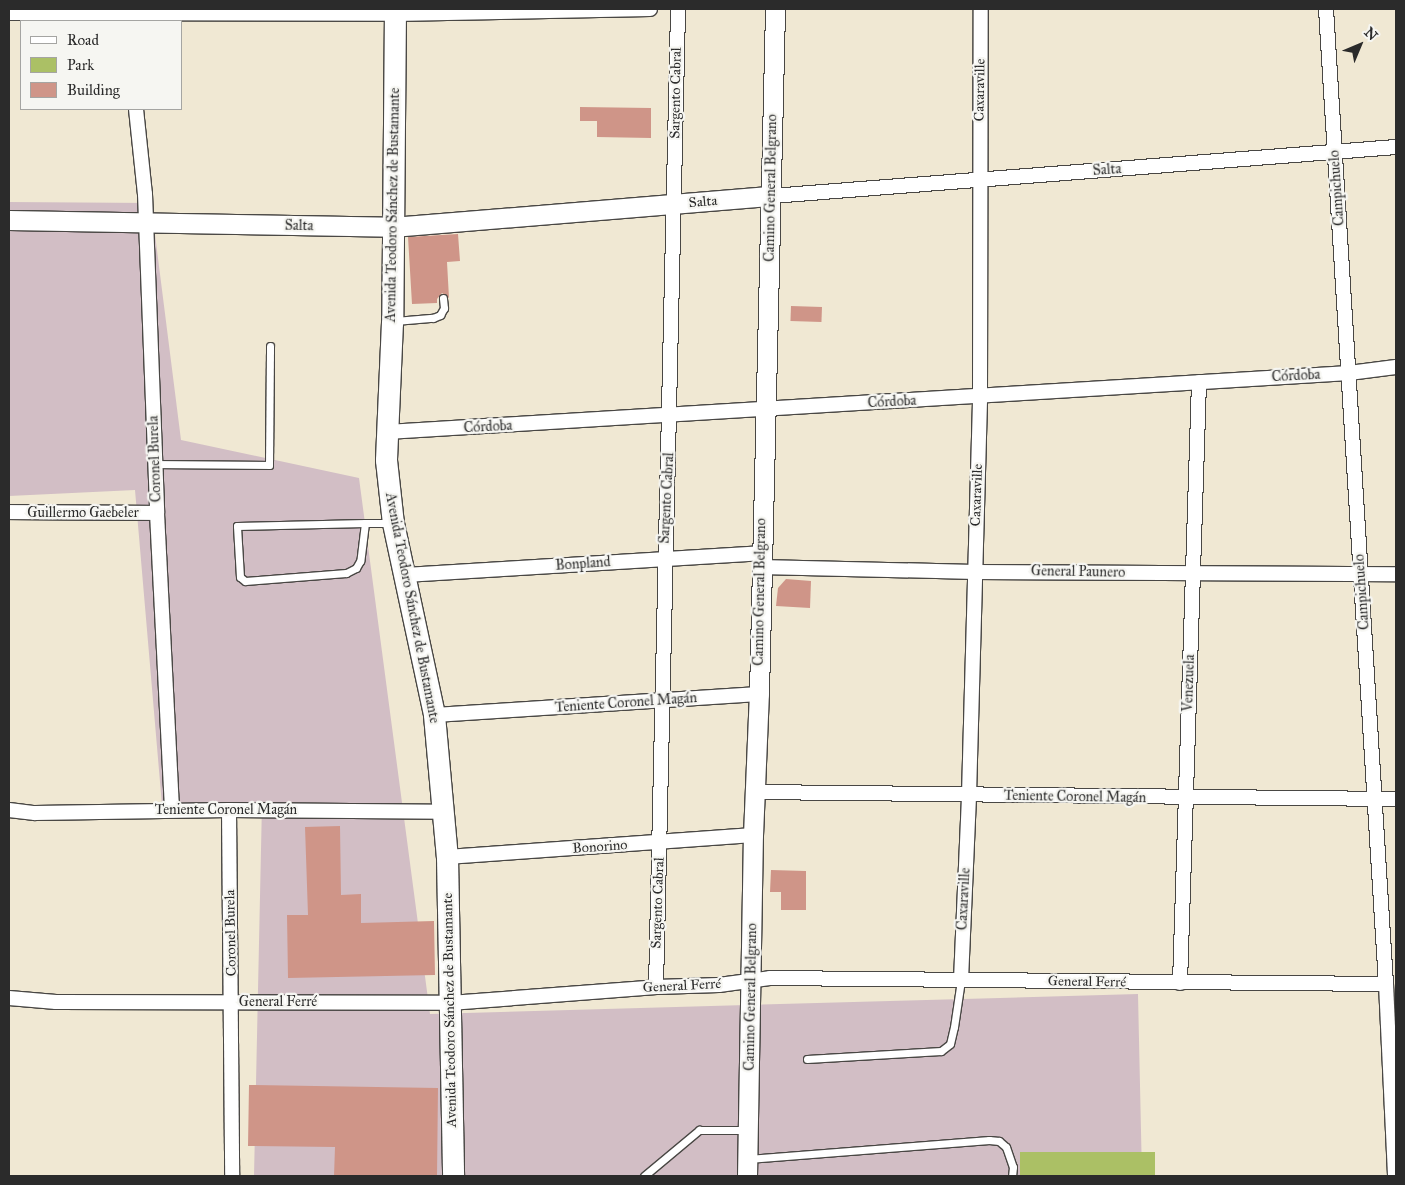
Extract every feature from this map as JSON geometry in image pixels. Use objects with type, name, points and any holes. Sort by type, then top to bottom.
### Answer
[{"type":"main road","name":"Avenida Teodoro Sánchez de Bustamante","points":[[395,12],[392,322],[387,432],[388,483],[393,523],[434,715],[447,857],[453,1176]]},
{"type":"street","points":[[9,13],[127,15],[650,9]]},
{"type":"street","name":"Sargento Cabral","points":[[656,987],[663,700],[664,558],[670,416],[678,9]]},
{"type":"street","name":"Camino General Belgrano","points":[[747,1167],[753,835],[759,694],[760,560],[772,196],[775,9]]},
{"type":"street","name":"Caxaraville","points":[[961,980],[969,795],[980,397],[979,180],[981,9]]},
{"type":"street","name":"Campichuelo","points":[[1326,9],[1386,984],[1395,1176]]},
{"type":"street","name":"Coronel Burela","points":[[136,110],[146,224],[157,513],[172,810]]},
{"type":"street","name":"Salta","points":[[9,220],[146,224],[437,227],[772,196],[1396,147]]},
{"type":"street","name":"Córdoba","points":[[387,432],[980,397],[1349,373],[1396,367]]},
{"type":"street","name":"Venezuela","points":[[1180,983],[1184,798],[1199,382]]},
{"type":"street","name":"Guillermo Gaebeler","points":[[9,512],[157,513]]},
{"type":"street","name":"Bonpland","points":[[405,575],[664,558],[760,560]]},
{"type":"street","name":"General Paunero","points":[[760,560],[975,572],[1396,574]]},
{"type":"street","name":"Teniente Coronel Magán","points":[[434,715],[759,694]]},
{"type":"street","name":"Teniente Coronel Magán","points":[[755,792],[1396,799]]},
{"type":"street","name":"Teniente Coronel Magán","points":[[9,810],[35,813],[172,810],[443,812]]},
{"type":"street","name":"Coronel Burela","points":[[230,810],[232,1176]]},
{"type":"street","name":"Bonorino","points":[[447,857],[753,835]]},
{"type":"street","name":"General Ferré","points":[[9,998],[56,1002],[450,1003],[656,987],[719,985],[770,978],[1386,984]]},
{"type":"lane","points":[[392,322],[433,318],[440,315],[444,308],[443,298]]},
{"type":"lane","points":[[155,464],[269,465],[270,346]]},
{"type":"lane","points":[[365,523],[360,561],[356,568],[346,573],[245,581],[240,577],[237,526],[365,523],[393,523]]},
{"type":"lane","points":[[807,1059],[941,1052],[950,1044],[961,980]]},
{"type":"lane","points":[[644,1176],[699,1130],[748,1130]]},
{"type":"lane","points":[[747,1167],[989,1140],[999,1142],[1006,1147],[1012,1167],[1012,1176]]},
{"type":"shaded area","points":[[9,202],[151,203],[181,440],[359,478],[430,1014],[1138,994],[1142,1176],[254,1176],[262,803],[163,817],[135,490],[9,496]]},
{"type":"green space","points":[[1020,1152],[1155,1152],[1155,1176],[1020,1176]]},
{"type":"building","points":[[580,107],[651,108],[651,138],[597,137],[597,121],[580,121]]},
{"type":"building","points":[[458,234],[460,261],[447,262],[449,298],[442,293],[437,299],[437,303],[412,304],[408,237]]},
{"type":"building","points":[[791,306],[822,307],[821,322],[790,321]]},
{"type":"building","points":[[786,579],[811,581],[810,608],[776,606],[778,588]]},
{"type":"building","points":[[340,826],[341,895],[361,894],[361,923],[434,921],[435,975],[288,978],[287,915],[308,915],[305,827]]},
{"type":"building","points":[[771,870],[806,871],[806,910],[781,910],[781,892],[770,892]]},
{"type":"building","points":[[249,1085],[438,1088],[437,1176],[334,1176],[335,1147],[248,1146]]}]
